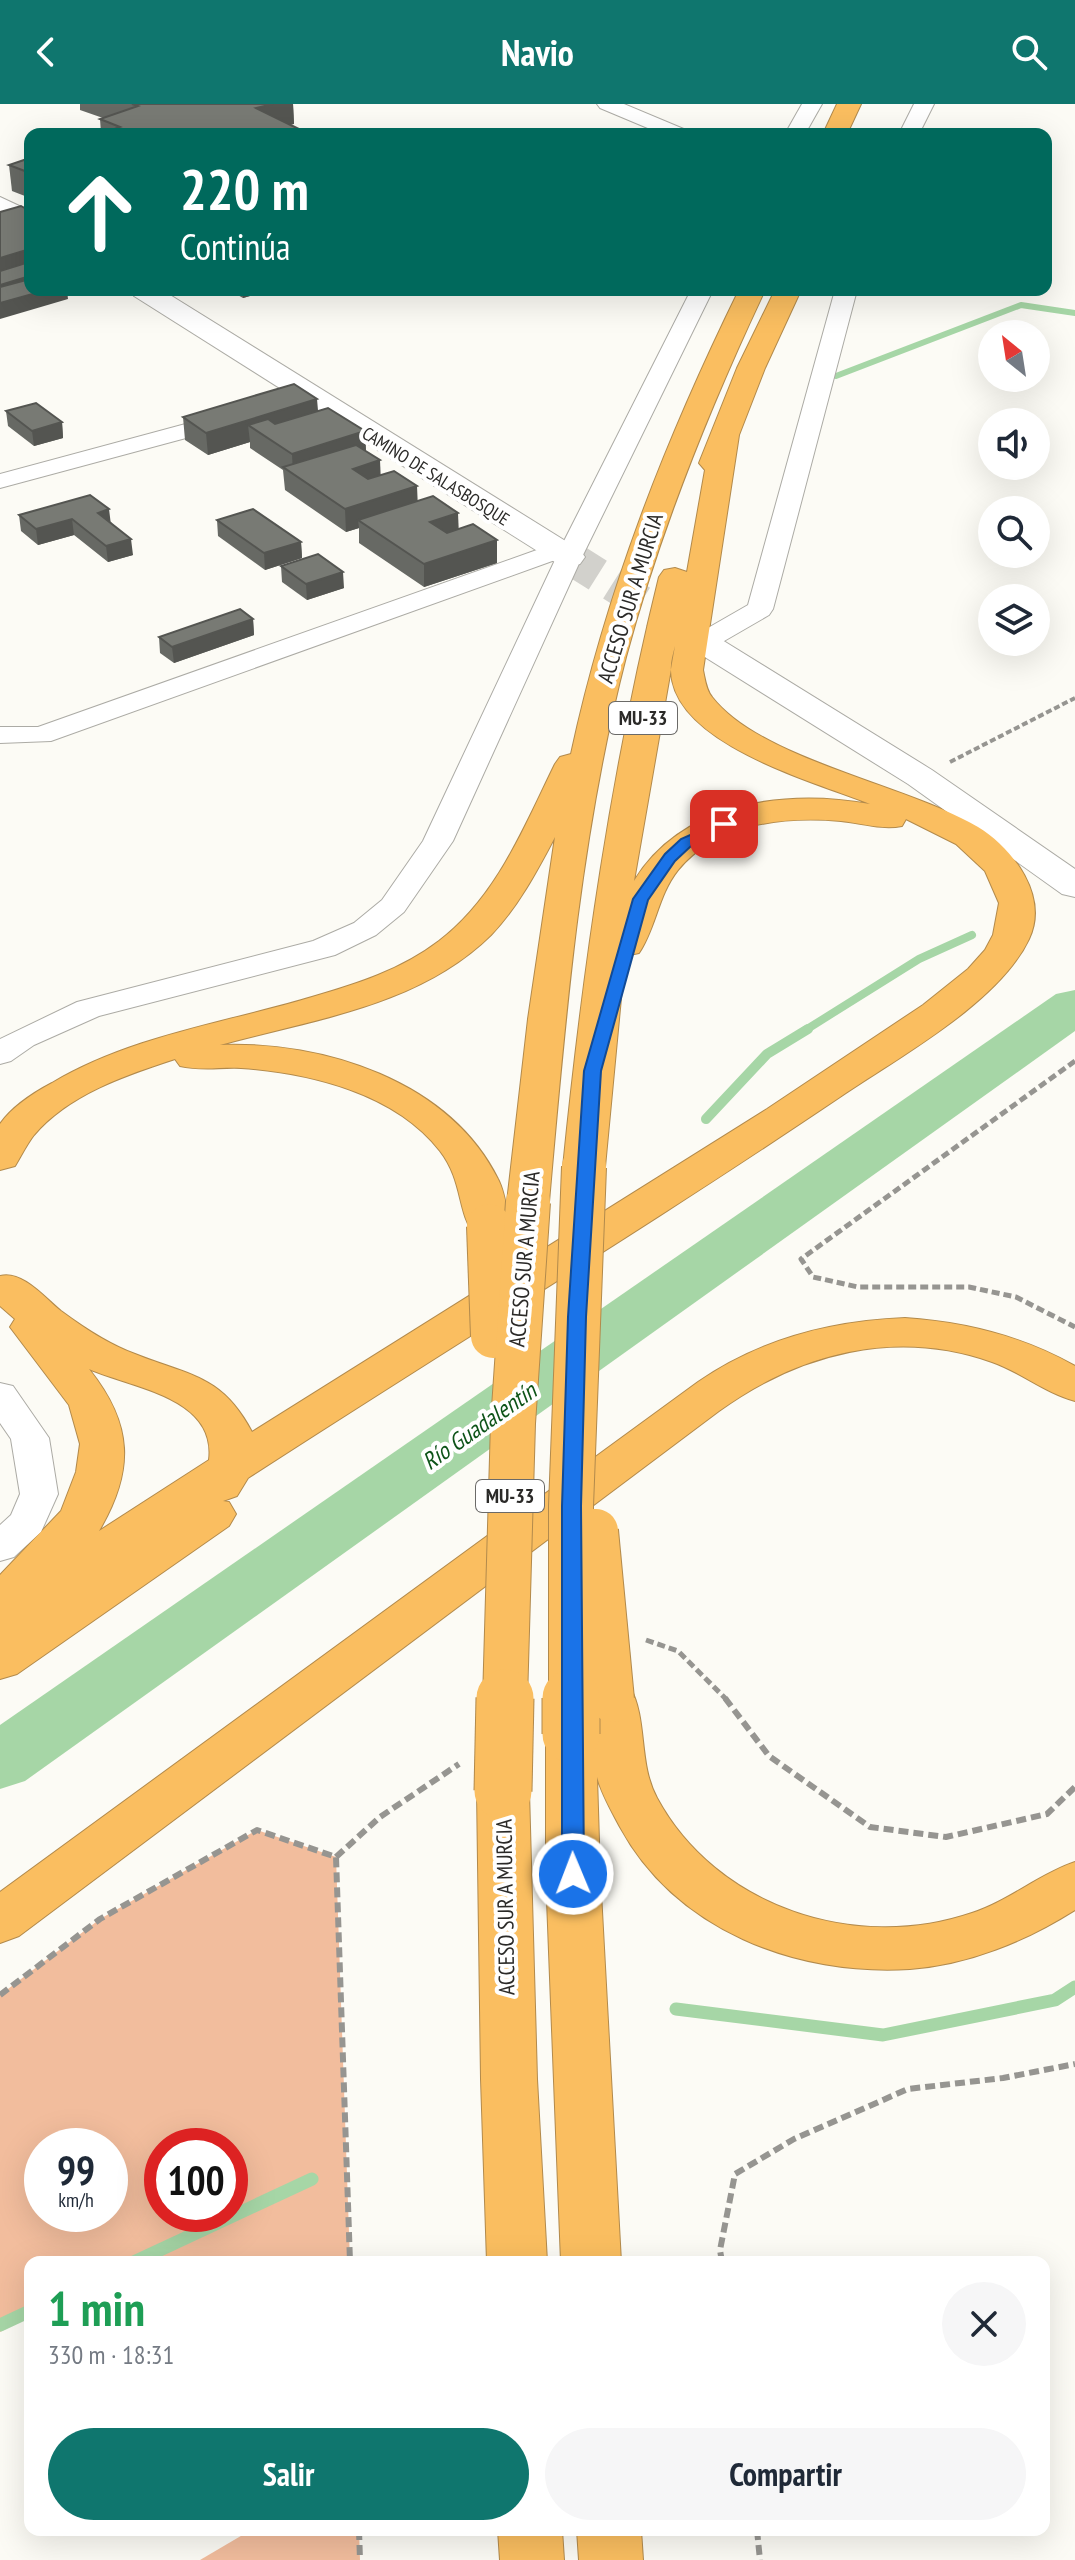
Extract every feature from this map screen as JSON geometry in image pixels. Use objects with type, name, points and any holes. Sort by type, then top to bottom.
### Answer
[{"type":"highway","points":[[838,128],[849,104]]},
{"type":"highway","name":"ACCESO SUR A MURCIA","points":[[517,2256],[509,2079],[485,1775],[510,1498],[518,1322],[546,1016],[596,715],[654,515],[704,393],[749,296]]},
{"type":"highway","name":"ACCESO SUR A MURCIA","points":[[591,2256],[573,1874],[571,1506],[584,1167],[592,1071],[629,790],[675,579],[725,435],[785,296]]},
{"type":"highway","points":[[0,1658],[963,992],[993,965],[1009,944],[1018,905],[1003,870],[990,854],[969,838],[924,814],[761,748],[722,724],[696,700],[687,670],[725,435]]},
{"type":"highway","points":[[0,1157],[18,1130],[55,1099],[108,1069],[156,1050],[381,989],[414,976],[442,959],[496,908],[526,858],[596,715]]},
{"type":"highway","points":[[592,1071],[640,899],[670,858],[686,843],[724,824],[764,814],[808,810],[860,812],[911,824],[972,854],[997,878],[1018,905]]},
{"type":"highway","points":[[55,1099],[119,1073],[175,1060],[211,1056],[264,1058],[333,1071],[394,1095],[425,1114],[449,1136],[479,1179],[488,1207],[493,1338],[510,1498]]},
{"type":"highway","points":[[0,1618],[232,1465],[705,1168]]},
{"type":"highway","points":[[0,1658],[208,1502],[232,1465],[233,1444],[220,1412],[207,1400],[104,1359],[76,1344],[3,1282]]},
{"type":"highway","points":[[0,1601],[82,1519],[99,1472],[103,1444],[91,1402],[54,1358],[3,1282]]},
{"type":"highway","points":[[577,1317],[618,1755],[628,1792],[642,1823],[688,1880],[718,1903],[763,1926],[810,1942],[860,1949],[914,1948],[963,1938],[1042,1905],[1075,1883]]},
{"type":"highway","points":[[0,1921],[651,1439],[735,1378],[770,1360],[837,1339],[910,1331],[950,1336],[1011,1352],[1075,1386]]},
{"type":"highway","points":[[530,2536],[532,2560]]},
{"type":"highway","points":[[609,2536],[611,2560]]},
{"type":"street","points":[[607,104],[665,128]]},
{"type":"street","points":[[798,128],[812,104]]},
{"type":"street","points":[[912,128],[924,104]]},
{"type":"street","points":[[0,205],[24,218]]},
{"type":"street","name":"CAMINO DE SALASBOSQUE","points":[[152,296],[563,554]]},
{"type":"street","points":[[0,1054],[23,1038],[88,1009],[324,948],[365,929],[393,906],[438,841],[563,554],[699,296]]},
{"type":"street","points":[[844,296],[760,609],[703,642],[920,777],[1075,886]]},
{"type":"street","points":[[277,405],[308,396]]},
{"type":"street","points":[[0,481],[247,414]]},
{"type":"street","points":[[0,735],[41,735],[563,554]]},
{"type":"street","points":[[0,1395],[15,1442],[39,1494],[27,1522],[0,1547]]},
{"type":"path","points":[[920,777],[1075,698]]},
{"type":"path","points":[[1075,1061],[801,1259],[813,1277],[858,1287],[969,1287],[1016,1297],[1075,1327]]},
{"type":"path","points":[[641,1639],[678,1651],[731,1704],[769,1756],[870,1827],[946,1837],[1047,1814],[1075,1787]]},
{"type":"path","points":[[350,2256],[336,1857],[380,1817],[485,1775]]},
{"type":"path","points":[[0,1995],[100,1919],[257,1830],[336,1857]]},
{"type":"path","points":[[721,2256],[735,2174],[794,2139],[908,2089],[1003,2078],[1075,2064]]},
{"type":"path","points":[[359,2536],[360,2560]]},
{"type":"path","points":[[758,2536],[760,2560]]},
{"type":"shaded area","points":[[257,1830],[336,1857],[350,2256],[24,2256],[24,2319],[0,2332],[0,1995],[100,1919]]},
{"type":"shaded area","points":[[241,2536],[359,2536],[360,2560],[200,2560]]},
{"type":"building","points":[[132,104],[273,104],[256,108],[297,128],[117,128],[120,127],[100,119],[138,106]]},
{"type":"building","points":[[24,160],[24,171],[9,165]]},
{"type":"building","points":[[24,208],[24,251],[0,258],[0,212]]},
{"type":"building","points":[[24,264],[24,278],[0,285],[0,271]]},
{"type":"building","points":[[24,281],[25,296],[0,303],[0,287]]},
{"type":"building","points":[[294,384],[317,399],[206,433],[183,417]]},
{"type":"building","points":[[36,403],[62,422],[32,431],[6,411]]},
{"type":"building","points":[[328,408],[365,431],[292,454],[248,425],[268,419],[275,424]]},
{"type":"building","points":[[356,445],[380,460],[353,469],[368,479],[394,471],[417,486],[345,509],[283,467]]},
{"type":"building","points":[[90,495],[109,509],[98,513],[131,539],[106,546],[72,519],[36,529],[19,515]]},
{"type":"building","points":[[433,496],[458,513],[430,522],[447,533],[473,524],[497,540],[424,564],[358,520]]},
{"type":"building","points":[[253,509],[301,542],[264,553],[217,520]]},
{"type":"building","points":[[318,554],[343,572],[306,584],[281,566]]},
{"type":"building","points":[[240,609],[253,619],[172,647],[159,637]]},
{"type":"waterway","points":[[836,376],[1021,305],[1075,313]]},
{"type":"waterway","points":[[804,1031],[919,959],[972,935]]},
{"type":"waterway","name":"Río Guadalentín","points":[[0,1762],[1075,1006]]},
{"type":"waterway","points":[[706,1119],[767,1054],[808,1029]]},
{"type":"waterway","points":[[676,2009],[883,2035],[1055,2000],[1075,1987]]},
{"type":"waterway","points":[[147,2256],[312,2179]]},
{"type":"waterway","points":[[0,2325],[24,2314]]},
{"type":"tunnel","points":[[569,557],[701,640]]},
{"type":"route","points":[[573,1874],[571,1506],[584,1167],[592,1071],[640,899],[670,858],[686,843],[724,824]]}]
